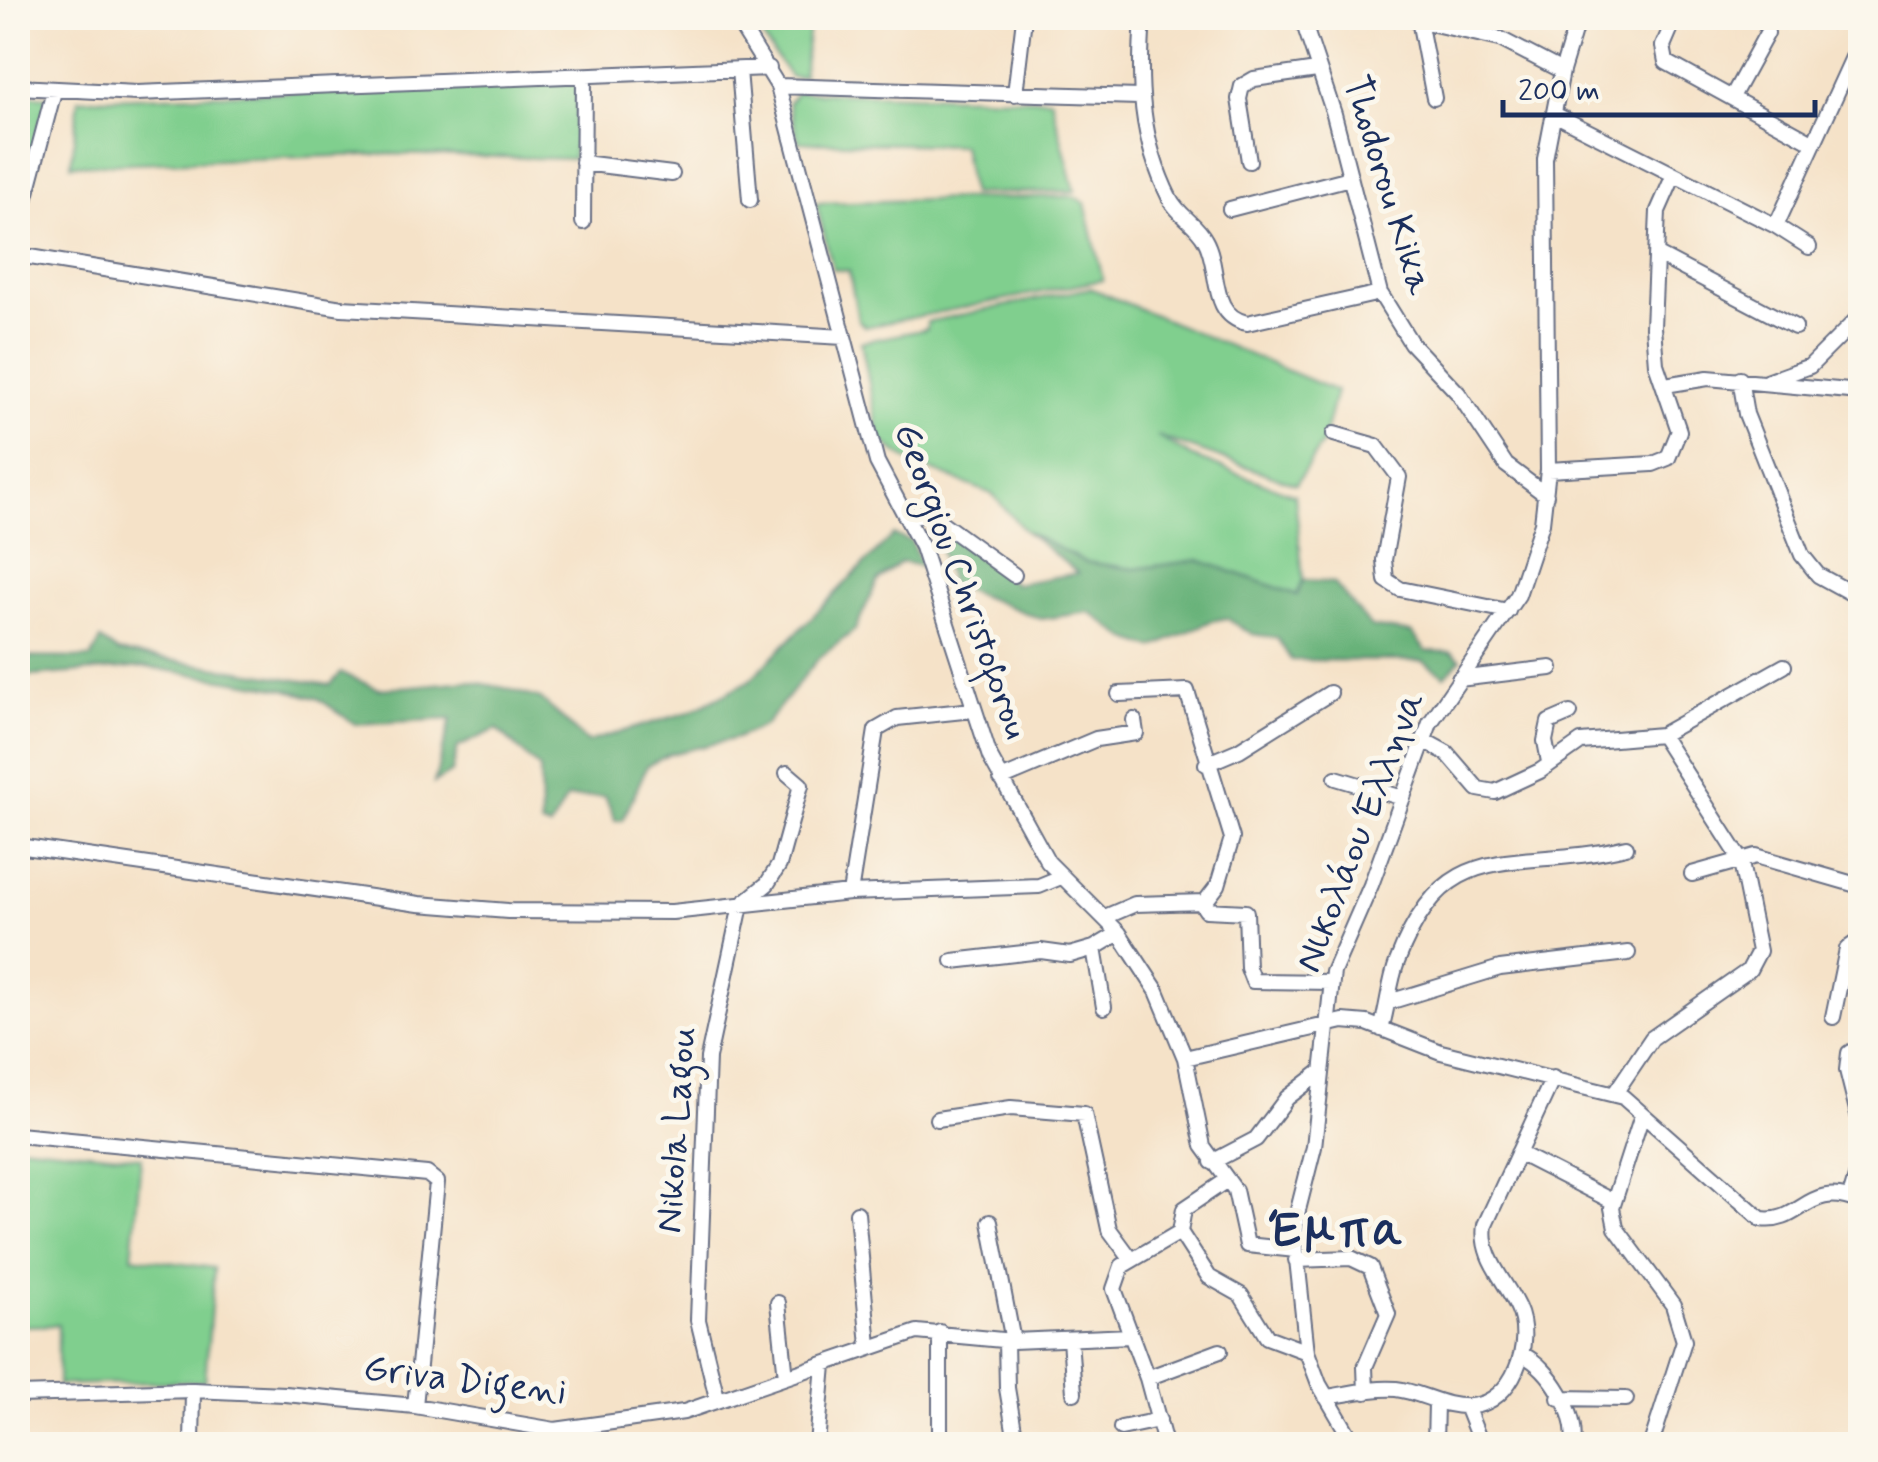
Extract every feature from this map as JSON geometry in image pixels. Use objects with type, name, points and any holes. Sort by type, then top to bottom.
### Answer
[{"type":"street","name":"Georgiou Christoforou","points":[[736,18],[778,86],[877,462],[928,564],[973,710],[1001,779],[1036,844],[1119,933],[1157,991],[1185,1058],[1203,1146],[1240,1202],[1247,1245],[1296,1255]]},
{"type":"street","points":[[1015,94],[1024,18]]},
{"type":"street","points":[[1144,18],[1139,97],[1146,136],[1171,202],[1206,240],[1224,311],[1233,320],[1247,323],[1380,293]]},
{"type":"street","points":[[1303,22],[1334,18]]},
{"type":"street","name":"Νικολάου Έλληνα","points":[[1354,1444],[1326,1397],[1307,1352],[1296,1255],[1296,1218],[1314,1147],[1332,982],[1423,740],[1459,679],[1508,610],[1530,564],[1548,470],[1545,158],[1562,71],[1578,18]]},
{"type":"street","points":[[1675,18],[1663,46],[1666,62],[1814,143]]},
{"type":"street","points":[[1434,98],[1413,19],[1500,38],[1562,71]]},
{"type":"street","name":"Thodorou Kika","points":[[1303,22],[1380,293],[1411,343],[1458,392],[1506,465],[1546,494]]},
{"type":"street","points":[[1732,97],[1767,33]]},
{"type":"street","points":[[1776,226],[1860,42]]},
{"type":"street","points":[[18,87],[137,93],[769,68]]},
{"type":"street","points":[[739,70],[750,200]]},
{"type":"street","points":[[1249,161],[1239,98],[1242,86],[1254,79],[1317,70]]},
{"type":"street","points":[[582,222],[584,76]]},
{"type":"street","points":[[778,86],[1139,97]]},
{"type":"street","points":[[18,227],[54,91]]},
{"type":"street","points":[[1554,114],[1776,226],[1809,247]]},
{"type":"street","points":[[582,163],[672,174]]},
{"type":"street","points":[[1548,470],[1653,464],[1668,458],[1679,431],[1653,345],[1658,211],[1673,177]]},
{"type":"street","points":[[1230,209],[1350,178]]},
{"type":"street","points":[[18,255],[342,308],[844,336]]},
{"type":"street","points":[[1658,256],[1795,327]]},
{"type":"street","points":[[1766,382],[1810,366],[1855,320]]},
{"type":"street","points":[[1810,366],[1810,387]]},
{"type":"street","points":[[1664,385],[1688,378],[1860,392]]},
{"type":"street","points":[[1740,380],[1746,414],[1802,555],[1818,575],[1860,598]]},
{"type":"street","points":[[1334,434],[1376,446],[1399,477],[1384,560],[1386,580],[1400,589],[1508,610]]},
{"type":"street","points":[[906,515],[931,516],[1014,575]]},
{"type":"street","points":[[1423,740],[1447,754],[1471,783],[1486,792],[1495,792],[1581,742],[1661,735],[1784,666]]},
{"type":"street","points":[[1459,679],[1551,668]]},
{"type":"street","points":[[1105,917],[1135,904],[1202,904],[1218,885],[1232,838],[1206,764],[1187,691],[1120,694]]},
{"type":"street","points":[[1206,764],[1239,750],[1330,693]]},
{"type":"street","points":[[850,893],[876,730],[897,718],[973,710]]},
{"type":"street","points":[[1549,762],[1545,741],[1549,722],[1570,713]]},
{"type":"street","points":[[1001,779],[1096,739],[1136,733],[1134,720]]},
{"type":"street","points":[[1615,1093],[1636,1055],[1652,1038],[1749,970],[1756,959],[1759,941],[1740,858],[1661,735]]},
{"type":"street","points":[[741,905],[767,884],[778,865],[800,802],[801,786],[787,772]]},
{"type":"street","points":[[1336,778],[1403,798]]},
{"type":"street","points":[[18,846],[464,908],[672,912],[850,893],[1039,886],[1062,876]]},
{"type":"street","points":[[1381,1029],[1406,943],[1448,880],[1493,864],[1568,858],[1626,847]]},
{"type":"street","points":[[1692,874],[1740,858],[1764,858],[1860,886]]},
{"type":"street","points":[[1202,904],[1206,910],[1246,912],[1253,981],[1332,982]]},
{"type":"street","name":"Nikola Lagou","points":[[717,1398],[698,1320],[708,1058],[741,905]]},
{"type":"street","points":[[953,961],[1041,951],[1070,956],[1119,933]]},
{"type":"street","points":[[1833,1017],[1847,948],[1860,940]]},
{"type":"street","points":[[1094,948],[1104,1007]]},
{"type":"street","points":[[1389,1002],[1500,968],[1628,954]]},
{"type":"street","points":[[1185,1058],[1357,1020],[1451,1055],[1615,1093],[1761,1219],[1786,1216],[1822,1196],[1855,1200],[1860,1164]]},
{"type":"street","points":[[1860,1046],[1849,1052],[1847,1070],[1860,1122]]},
{"type":"street","points":[[1212,1162],[1256,1139],[1287,1098],[1322,1071]]},
{"type":"street","points":[[1326,1397],[1396,1389],[1436,1403],[1466,1406],[1497,1394],[1523,1355],[1520,1312],[1482,1245],[1484,1225],[1554,1078]]},
{"type":"street","points":[[937,1119],[1011,1108],[1084,1114],[1110,1229],[1131,1260]]},
{"type":"street","points":[[1642,1114],[1612,1201],[1616,1228],[1673,1305],[1684,1341],[1650,1444]]},
{"type":"street","points":[[18,1135],[427,1174],[437,1182],[415,1406]]},
{"type":"street","points":[[1518,1153],[1612,1201]]},
{"type":"street","points":[[1227,1180],[1184,1209],[1180,1232],[1209,1276],[1241,1294],[1267,1337],[1307,1352]]},
{"type":"street","points":[[857,1213],[869,1346]]},
{"type":"street","points":[[990,1222],[1010,1341],[1007,1388],[1015,1436]]},
{"type":"street","points":[[1165,1444],[1147,1378],[1114,1288],[1118,1272],[1131,1260],[1180,1232]]},
{"type":"street","points":[[1296,1255],[1351,1258],[1370,1267],[1388,1314],[1365,1366],[1366,1392]]},
{"type":"street","points":[[778,1303],[786,1377]]},
{"type":"street","name":"Griva Digeni","points":[[18,1396],[193,1390],[415,1406],[544,1425],[555,1430],[666,1416],[917,1332],[1010,1341],[1130,1336]]},
{"type":"street","points":[[940,1332],[940,1444]]},
{"type":"street","points":[[1070,1339],[1074,1393]]},
{"type":"street","points":[[1147,1378],[1220,1351]]},
{"type":"street","points":[[1523,1355],[1542,1365],[1574,1426],[1573,1444]]},
{"type":"street","points":[[818,1444],[824,1364]]},
{"type":"street","points":[[192,1444],[193,1390]]},
{"type":"street","points":[[1560,1398],[1626,1399]]},
{"type":"street","points":[[1434,1444],[1436,1403]]},
{"type":"street","points":[[1466,1406],[1480,1444]]},
{"type":"street","points":[[1121,1428],[1159,1420]]},
{"type":"street","points":[[543,1444],[544,1425]]},
{"type":"green space","points":[[749,18],[810,18],[803,76],[790,77]]},
{"type":"green space","points":[[579,82],[573,159],[391,154],[71,165],[79,99]]},
{"type":"green space","points":[[797,92],[1051,99],[1075,191],[971,194],[962,145],[799,142],[788,103]]},
{"type":"green space","points":[[18,94],[48,97],[18,202]]},
{"type":"green space","points":[[1073,196],[1085,203],[1103,280],[865,327],[858,320],[849,271],[833,269],[816,203]]},
{"type":"green space","points":[[1090,288],[1336,391],[1323,442],[1296,484],[1157,436],[1193,457],[1295,495],[1303,580],[1298,595],[1199,560],[1134,569],[1085,562],[1025,531],[992,494],[908,461],[880,440],[861,342],[927,329],[927,322]]},
{"type":"green space","points":[[933,523],[1015,584],[1078,573],[1025,531],[1085,562],[1134,569],[1199,560],[1297,595],[1303,580],[1334,583],[1371,627],[1412,633],[1426,651],[1452,652],[1461,659],[1445,676],[1423,661],[1291,660],[1277,638],[1252,634],[1227,618],[1211,621],[1153,648],[1127,639],[1090,612],[1041,619],[950,584]]},
{"type":"green space","points":[[893,535],[911,541],[922,566],[901,562],[878,580],[855,630],[819,658],[765,725],[737,738],[670,754],[647,766],[623,820],[615,820],[605,796],[567,798],[550,828],[541,825],[540,769],[497,729],[458,747],[452,772],[434,783],[451,719],[355,724],[319,699],[284,689],[146,667],[20,677],[18,689],[18,657],[91,658],[101,640],[118,652],[330,685],[341,673],[379,689],[468,681],[505,688],[541,699],[587,742],[689,712],[749,681]]},
{"type":"green space","points":[[18,1145],[141,1157],[132,1257],[214,1268],[205,1381],[58,1385],[58,1325],[18,1326]]},
{"type":"district","name":"Έμπα","points":[[1337,1231]]}]
